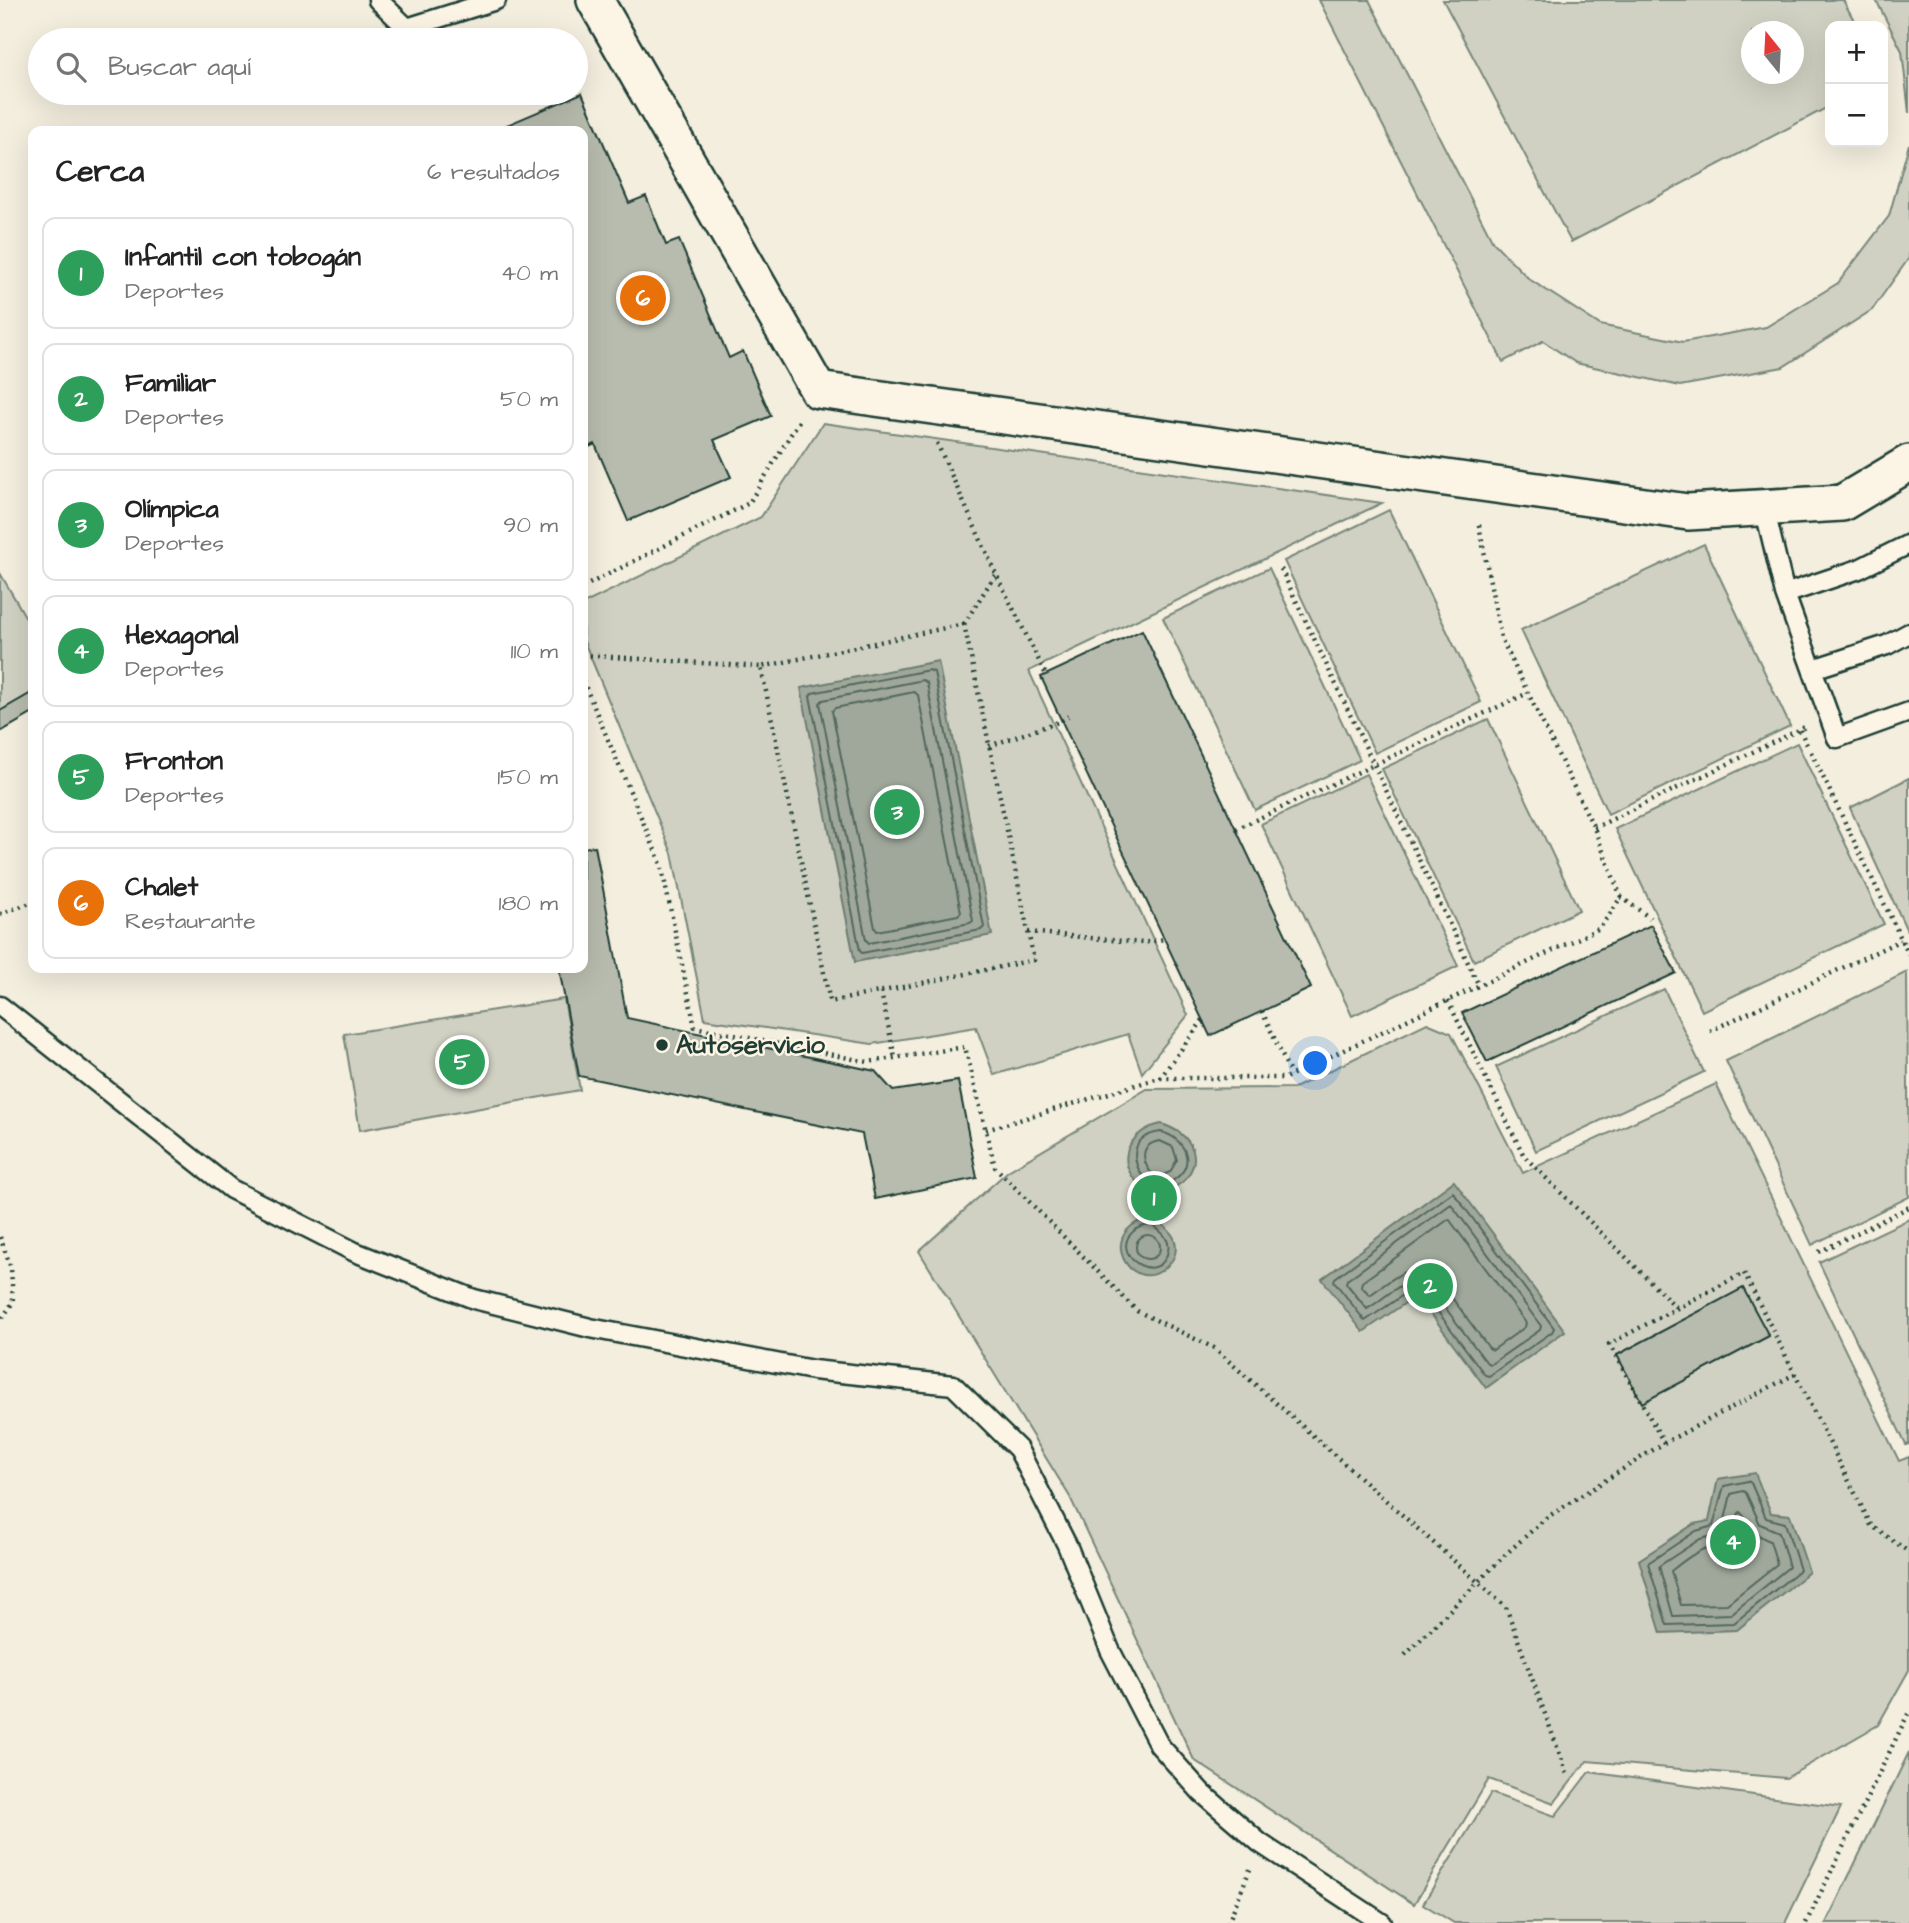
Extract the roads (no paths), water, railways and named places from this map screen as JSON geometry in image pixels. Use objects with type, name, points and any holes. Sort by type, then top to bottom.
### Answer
[{"type":"street","points":[[596,0],[818,390],[1688,512],[1842,503],[1906,473]]},
{"type":"lane","points":[[378,0],[407,28],[496,0]]},
{"type":"lane","points":[[1764,508],[1785,594],[1837,738],[1909,712]]},
{"type":"lane","points":[[1785,594],[1859,569],[1909,544]]},
{"type":"lane","points":[[1813,669],[1886,645],[1909,633]]},
{"type":"lane","points":[[0,1006],[231,1189],[355,1252],[474,1299],[590,1328],[813,1370],[953,1385],[1018,1449],[1067,1545],[1110,1650],[1159,1745],[1202,1793],[1260,1843],[1382,1923]]},
{"type":"water","points":[[938,661],[992,935],[855,962],[801,688]]},
{"type":"water","points":[[1161,1124],[1185,1137],[1193,1151],[1194,1159],[1187,1177],[1178,1186],[1160,1196],[1156,1210],[1160,1222],[1175,1239],[1175,1254],[1161,1271],[1149,1275],[1139,1274],[1130,1268],[1123,1258],[1121,1248],[1123,1237],[1131,1227],[1145,1219],[1149,1203],[1145,1191],[1132,1176],[1126,1158],[1137,1136]]},
{"type":"water","points":[[1454,1181],[1565,1331],[1486,1388],[1417,1295],[1363,1332],[1322,1279]]},
{"type":"water","points":[[1755,1473],[1771,1513],[1790,1515],[1809,1572],[1737,1630],[1661,1633],[1639,1560],[1694,1524],[1709,1521],[1718,1479]]},
{"type":"place","name":"Chalet","points":[[643,298]]},
{"type":"place","name":"Olímpica","points":[[897,812]]},
{"type":"place","name":"Autoservicio","points":[[662,1045]]},
{"type":"place","name":"Fronton","points":[[462,1062]]},
{"type":"place","name":"Infantil con tobogán","points":[[1154,1198]]},
{"type":"place","name":"Familiar","points":[[1430,1286]]},
{"type":"place","name":"Hexagonal","points":[[1733,1542]]}]
